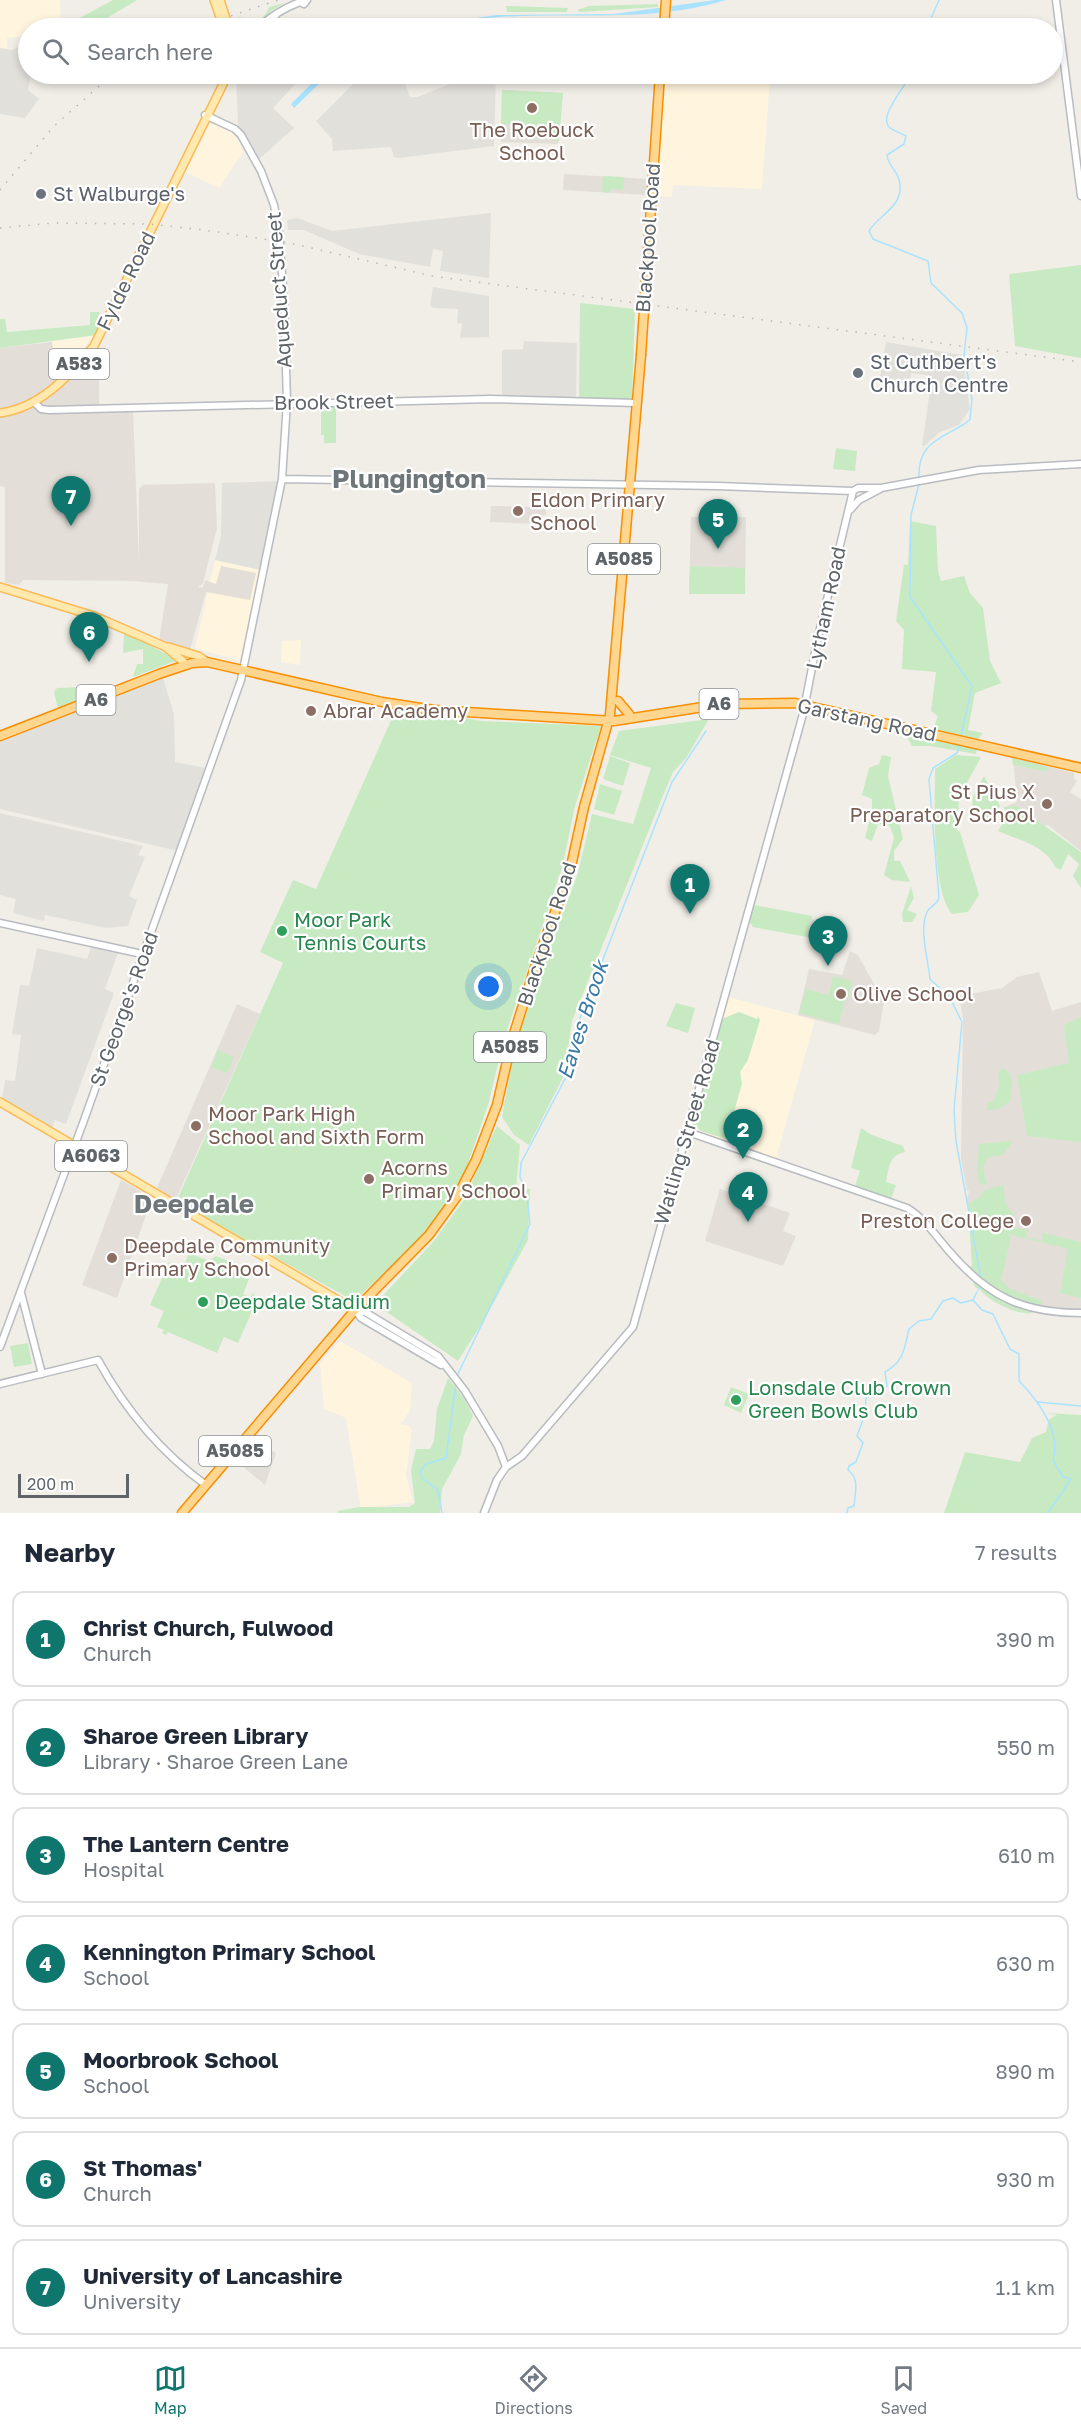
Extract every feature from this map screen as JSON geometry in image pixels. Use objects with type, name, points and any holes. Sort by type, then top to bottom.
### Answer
[{"type":"highway","points":[[664,18],[666,2]]},
{"type":"highway","name":"Blackpool Road","points":[[602,748],[605,733],[613,717],[639,423],[637,403],[659,84]]},
{"type":"highway","name":"Blackpool Road","points":[[182,1513],[355,1310],[429,1235],[458,1195],[476,1160],[497,1105],[512,1040],[535,968],[570,871],[584,807],[618,701],[633,485]]},
{"type":"highway","name":"A6","points":[[0,736],[189,664],[207,662],[243,669]]},
{"type":"highway","name":"Garstang Road","points":[[243,669],[362,696],[439,708],[597,719],[731,703],[805,704],[1081,768]]},
{"type":"highway","points":[[618,701],[632,715]]},
{"type":"highway","name":"Garstang Road","points":[[581,717],[613,717]]},
{"type":"highway","points":[[597,719],[605,733]]},
{"type":"main road","points":[[214,0],[220,18]]},
{"type":"main road","points":[[220,0],[226,18]]},
{"type":"main road","name":"Fylde Road","points":[[0,413],[22,410],[35,402],[78,365],[102,333],[221,84]]},
{"type":"main road","points":[[0,587],[34,600],[82,612],[207,662]]},
{"type":"main road","points":[[166,647],[189,664]]},
{"type":"main road","points":[[178,649],[189,664]]},
{"type":"main road","name":"A6063","points":[[0,1102],[355,1310]]},
{"type":"street","points":[[269,18],[304,0]]},
{"type":"street","points":[[1056,0],[1058,18]]},
{"type":"street","points":[[1063,55],[1081,196]]},
{"type":"street","name":"Aqueduct Street","points":[[206,115],[235,129],[241,135],[261,171],[272,199],[279,232],[287,402],[282,479],[243,669]]},
{"type":"street","name":"Brook Street","points":[[35,402],[41,409],[49,410],[287,402],[490,399],[637,403]]},
{"type":"street","points":[[853,493],[858,488],[881,488],[979,470],[1081,464]]},
{"type":"street","points":[[282,479],[633,485],[853,493],[861,498]]},
{"type":"street","points":[[861,498],[881,488]]},
{"type":"street","points":[[861,498],[862,489]]},
{"type":"street","name":"Lytham Road","points":[[805,704],[818,637],[853,493]]},
{"type":"street","name":"Lytham Road","points":[[848,512],[861,498]]},
{"type":"street","name":"St George's Road","points":[[0,1347],[229,716],[243,669]]},
{"type":"street","name":"Watling Street Road","points":[[484,1513],[497,1480],[506,1467],[522,1456],[633,1327],[805,704]]},
{"type":"street","points":[[0,923],[142,954]]},
{"type":"street","points":[[688,1132],[907,1208],[920,1218],[976,1279],[1010,1302],[1037,1311],[1081,1313]]},
{"type":"street","points":[[21,1293],[42,1374]]},
{"type":"street","points":[[355,1310],[361,1318],[447,1370],[465,1391],[498,1446],[506,1467]]},
{"type":"street","points":[[0,1384],[98,1360],[130,1413],[154,1440],[206,1485]]},
{"type":"shaded area","points":[[0,0],[60,0],[61,18],[18,18],[18,37],[7,38],[7,49],[0,48]]},
{"type":"shaded area","points":[[0,48],[11,50],[18,48],[18,84],[29,84],[28,90],[39,99],[25,118],[0,114]]},
{"type":"shaded area","points":[[236,84],[295,84],[273,108],[294,128],[259,159],[243,140],[238,124]]},
{"type":"shaded area","points":[[353,84],[405,84],[410,97],[417,97],[450,84],[496,84],[494,146],[399,158],[394,157],[391,147],[333,151],[332,139],[316,121]]},
{"type":"shaded area","points":[[663,84],[769,84],[762,189],[673,185],[672,197],[656,196]]},
{"type":"shaded area","name":"The Roebuck School","points":[[502,90],[563,93],[558,144],[501,142]]},
{"type":"shaded area","points":[[210,120],[234,133],[244,151],[219,188],[183,171]]},
{"type":"shaded area","name":"The Roebuck School","points":[[564,174],[648,179],[646,195],[563,190]]},
{"type":"shaded area","points":[[491,213],[489,278],[440,271],[443,251],[433,249],[430,267],[359,254],[304,230],[288,230],[287,220],[297,218],[332,231]]},
{"type":"shaded area","points":[[433,287],[489,296],[489,337],[460,338],[462,324],[457,323],[458,309],[433,308],[430,305]]},
{"type":"shaded area","points":[[93,336],[67,371],[53,359],[52,341]]},
{"type":"shaded area","points":[[524,341],[577,343],[576,399],[502,397],[502,350],[523,349]]},
{"type":"shaded area","points":[[52,342],[54,360],[66,371],[99,369],[99,410],[133,410],[139,563],[139,489],[143,485],[215,483],[217,528],[203,583],[198,587],[203,588],[205,580],[216,584],[221,566],[256,573],[250,600],[206,592],[190,650],[159,641],[168,584],[132,581],[23,580],[19,585],[5,583],[5,487],[0,486],[0,348]]},
{"type":"shaded area","points":[[886,342],[962,355],[970,409],[959,425],[940,432],[924,446],[922,446],[932,376],[911,373],[910,384],[879,382]]},
{"type":"shaded area","points":[[280,481],[261,570],[215,560],[221,536],[222,483]]},
{"type":"shaded area","name":"Eldon Primary School","points":[[491,506],[546,507],[546,515],[540,516],[539,524],[490,522]]},
{"type":"shaded area","points":[[691,517],[746,517],[745,594],[689,594]]},
{"type":"shaded area","points":[[215,560],[261,570],[240,661],[195,648]]},
{"type":"shaded area","points":[[301,640],[300,665],[281,662],[282,641]]},
{"type":"shaded area","points":[[163,678],[174,714],[175,762],[206,768],[178,851],[0,809],[0,738]]},
{"type":"shaded area","name":"St Pius X Preparatory School","points":[[1013,758],[1074,773],[1074,779],[1077,781],[1070,792],[1081,799],[1081,851],[1048,825],[1039,827],[1009,811],[1007,806],[1017,802]]},
{"type":"shaded area","points":[[0,813],[143,846],[138,855],[145,857],[129,896],[137,900],[128,926],[106,928],[45,915],[44,921],[13,913],[16,899],[0,895]]},
{"type":"shaded area","points":[[824,915],[838,918],[831,944],[807,937],[811,919],[822,921]]},
{"type":"shaded area","points":[[91,947],[118,953],[105,989],[114,993],[66,1124],[55,1120],[52,1128],[2,1099],[5,1080],[15,1081],[21,1035],[12,1034],[20,985],[29,986],[37,948],[87,959]]},
{"type":"shaded area","name":"Olive School","points":[[850,951],[858,955],[884,1002],[879,1031],[875,1035],[798,1015],[809,969],[842,975]]},
{"type":"shaded area","points":[[1039,972],[1052,1011],[1081,1002],[1081,1310],[1048,1309],[1004,1296],[966,1202],[969,1191],[967,1191],[961,1159],[963,1019],[961,1006],[954,997],[1002,988],[1017,977]]},
{"type":"shaded area","points":[[728,997],[815,1020],[776,1159],[696,1130],[694,1125]]},
{"type":"shaded area","name":"Moor Park High School and Sixth Form","points":[[237,1004],[260,1014],[175,1201],[157,1188]]},
{"type":"shaded area","name":"Deepdale Community Primary School","points":[[121,1180],[152,1198],[117,1298],[82,1285]]},
{"type":"shaded area","points":[[720,1189],[790,1213],[783,1231],[796,1236],[783,1266],[705,1241]]},
{"type":"shaded area","points":[[340,1341],[412,1383],[410,1410],[401,1424],[409,1426],[412,1430],[406,1475],[413,1502],[361,1509],[346,1418],[324,1409],[320,1364]]},
{"type":"shaded area","points":[[254,1440],[276,1453],[265,1485],[235,1460]]},
{"type":"green space","points":[[113,0],[137,0],[107,18],[80,18]]},
{"type":"green space","points":[[284,3],[262,18],[269,7]]},
{"type":"green space","points":[[658,4],[658,7],[580,12],[577,10],[589,6]]},
{"type":"green space","points":[[506,6],[568,8],[567,12],[507,12]]},
{"type":"green space","name":"The Roebuck School","points":[[502,90],[563,93],[559,141],[552,140],[552,133],[529,129],[529,133],[514,132],[513,124],[501,124]]},
{"type":"green space","points":[[603,176],[624,177],[623,190],[610,189],[609,193],[602,192]]},
{"type":"green space","points":[[1081,265],[1081,358],[1015,346],[1009,274]]},
{"type":"green space","points":[[580,303],[635,309],[632,400],[579,399]]},
{"type":"green space","points":[[90,312],[99,312],[102,323],[96,335],[0,348],[0,319],[5,319],[7,332],[90,325]]},
{"type":"green space","points":[[321,403],[336,403],[336,443],[324,443],[324,435],[321,435]]},
{"type":"green space","points":[[836,448],[857,451],[855,471],[833,469]]},
{"type":"green space","points":[[910,521],[936,526],[938,571],[941,581],[964,576],[970,593],[983,608],[990,661],[1001,683],[975,693],[968,730],[983,733],[978,739],[933,729],[938,716],[931,711],[936,672],[902,669],[904,630],[896,621],[904,565],[908,565]]},
{"type":"green space","points":[[690,566],[745,568],[745,594],[689,594]]},
{"type":"green space","points":[[124,632],[178,660],[133,677],[137,664],[143,664],[143,649],[123,653]]},
{"type":"green space","points":[[106,686],[107,689],[58,709],[54,692],[57,688]]},
{"type":"green space","points":[[397,707],[482,721],[601,726],[575,806],[562,868],[504,1039],[488,1105],[465,1172],[453,1197],[426,1233],[354,1301],[176,1202],[283,963],[260,952],[293,880],[316,889]]},
{"type":"green space","points":[[709,719],[686,758],[673,772],[572,1021],[564,1075],[529,1145],[514,1135],[502,1117],[516,1041],[578,873],[592,814],[633,824],[651,768],[610,755],[619,731]]},
{"type":"green space","points":[[904,732],[977,749],[976,754],[930,746],[912,746]]},
{"type":"green space","points":[[882,755],[891,757],[888,776],[903,839],[894,851],[894,861],[900,861],[910,882],[892,880],[884,875],[894,838],[890,826],[878,824],[872,841],[865,838],[872,811],[872,799],[862,795],[869,768],[879,764]]},
{"type":"green space","points":[[956,755],[981,757],[959,798],[957,830],[960,832],[979,895],[968,912],[952,914],[940,886],[937,866],[935,769]]},
{"type":"green space","points":[[610,756],[630,763],[623,786],[603,779]]},
{"type":"green space","points":[[1012,758],[1048,767],[1047,772],[1013,765]]},
{"type":"green space","points":[[984,776],[1000,806],[990,824],[976,813],[972,803]]},
{"type":"green space","points":[[600,784],[622,791],[614,815],[594,809]]},
{"type":"green space","points":[[1017,806],[1081,852],[1081,888],[1073,876],[1079,864],[1068,854],[1061,870],[1056,868],[1051,860],[1038,849],[998,831],[1009,813],[1003,807]]},
{"type":"green space","points":[[911,886],[914,898],[907,910],[917,914],[912,922],[903,922],[902,914]]},
{"type":"green space","points":[[754,905],[812,916],[807,937],[753,927],[749,921]]},
{"type":"green space","points":[[833,976],[852,981],[848,999],[829,995]]},
{"type":"green space","points":[[806,989],[845,1000],[839,1024],[799,1013]]},
{"type":"green space","points":[[676,1003],[695,1008],[688,1033],[666,1026]]},
{"type":"green space","points":[[739,1012],[757,1019],[758,1016],[760,1020],[748,1060],[740,1072],[742,1084],[726,1139],[701,1131],[694,1125],[722,1019]]},
{"type":"green space","points":[[1081,1017],[1081,1142],[1027,1136],[1017,1075],[1069,1063],[1064,1025]]},
{"type":"green space","points":[[218,1050],[234,1057],[227,1073],[211,1067]]},
{"type":"green space","points":[[1003,1068],[1010,1075],[1012,1082],[1011,1100],[1001,1108],[987,1111],[987,1102],[993,1102],[999,1086],[998,1072]]},
{"type":"green space","points":[[497,1126],[520,1145],[516,1188],[530,1189],[528,1240],[484,1320],[458,1361],[375,1304],[434,1241],[464,1200]]},
{"type":"green space","points":[[861,1128],[872,1135],[903,1146],[905,1152],[893,1159],[888,1172],[886,1182],[896,1185],[891,1199],[855,1186],[860,1171],[851,1168]]},
{"type":"green space","points":[[1011,1141],[1011,1145],[1002,1155],[988,1157],[983,1168],[987,1184],[980,1185],[977,1173],[979,1144]]},
{"type":"green space","points":[[1003,1185],[1006,1204],[1014,1215],[1012,1227],[1028,1230],[1026,1237],[1041,1241],[1043,1233],[1081,1242],[1081,1298],[1060,1293],[1068,1249],[1008,1234],[1011,1238],[1001,1280],[1010,1289],[1042,1301],[1039,1307],[1000,1292],[968,1265],[972,1267],[968,1204],[980,1197],[984,1190]]},
{"type":"green space","name":"Deepdale Stadium","points":[[189,1253],[209,1261],[216,1256],[229,1261],[230,1270],[249,1279],[243,1294],[251,1297],[253,1292],[257,1300],[238,1343],[224,1337],[217,1353],[168,1332],[166,1335],[162,1333],[164,1330],[157,1327],[164,1311],[150,1305],[169,1262],[183,1268]]},
{"type":"green space","points":[[971,1279],[1004,1303],[1033,1313],[1012,1310],[996,1302],[976,1288]]},
{"type":"green space","points":[[28,1343],[32,1364],[14,1367],[10,1346]]},
{"type":"green space","points":[[448,1378],[464,1398],[473,1416],[464,1435],[461,1454],[442,1489],[440,1513],[338,1513],[338,1511],[359,1507],[409,1507],[415,1503],[411,1470],[416,1449],[430,1449],[434,1441],[437,1409]]},
{"type":"green space","name":"Lonsdale Club Crown Green Bowls Club","points":[[731,1387],[749,1394],[741,1413],[724,1405]]},
{"type":"green space","points":[[1045,1413],[1081,1415],[1081,1513],[944,1513],[965,1452],[1020,1462],[1032,1438],[1046,1432],[1049,1419],[1057,1415]]},
{"type":"water","points":[[726,0],[670,12],[613,15],[476,18],[496,15],[614,14]]},
{"type":"water","points":[[311,84],[319,84],[294,108],[291,104]]},
{"type":"waterway","points":[[931,18],[939,0]]},
{"type":"waterway","points":[[905,84],[887,115],[889,127],[906,136],[904,144],[887,155],[899,180],[899,197],[869,231],[873,239],[928,261],[931,283],[962,313],[967,328],[964,355],[972,399],[970,419],[939,438],[926,450],[919,467],[919,480]]},
{"type":"waterway","points":[[919,484],[911,515],[910,597],[972,686],[961,736]]},
{"type":"waterway","name":"Eaves Brook","points":[[457,1376],[530,1224],[527,1196],[520,1177],[521,1163],[566,1077],[577,1026],[672,782],[706,731]]},
{"type":"waterway","points":[[960,744],[957,753],[933,768],[929,779],[939,898],[927,912],[924,936],[930,979],[950,998],[962,1022],[954,1110],[956,1141],[981,1279]]},
{"type":"waterway","points":[[977,1292],[973,1300],[982,1310],[993,1314],[1010,1349],[1019,1354],[1019,1381],[1040,1407],[1051,1427],[1055,1449],[1053,1460],[1063,1477],[1071,1479],[1048,1513]]},
{"type":"waterway","points":[[847,1513],[848,1508],[854,1506],[856,1486],[854,1477],[848,1470],[849,1466],[856,1462],[863,1443],[857,1436],[865,1414],[866,1398],[887,1386],[885,1372],[900,1359],[909,1329],[919,1321],[931,1319],[943,1301],[953,1298],[961,1303],[973,1300]]},
{"type":"waterway","name":"Eaves Brook","points":[[442,1513],[438,1490],[422,1478],[420,1471],[426,1464],[446,1458],[456,1384]]},
{"type":"waterway","points":[[1038,1402],[1081,1406]]},
{"type":"railway","points":[[225,18],[278,0]]},
{"type":"railway","points":[[0,190],[54,126],[102,84]]},
{"type":"railway","points":[[0,228],[54,223],[149,224],[204,230],[290,243],[432,276],[1081,362]]},
{"type":"place","name":"The Roebuck School","points":[[532,108]]},
{"type":"place","name":"St Walburge's","points":[[41,194]]},
{"type":"place","name":"St Cuthbert's Church Centre","points":[[858,373]]},
{"type":"place","name":"Eldon Primary School","points":[[518,511]]},
{"type":"place","name":"University of Lancashire","points":[[71,526]]},
{"type":"place","name":"Moorbrook School","points":[[718,549]]},
{"type":"place","name":"St Thomas'","points":[[89,662]]},
{"type":"place","name":"Abrar Academy","points":[[311,711]]},
{"type":"place","name":"St Pius X Preparatory School","points":[[1047,804]]},
{"type":"place","name":"Christ Church, Fulwood","points":[[690,914]]},
{"type":"place","name":"Moor Park Tennis Courts","points":[[282,931]]},
{"type":"place","name":"The Lantern Centre","points":[[828,966]]},
{"type":"place","name":"Olive School","points":[[841,994]]},
{"type":"place","name":"Moor Park High School and Sixth Form","points":[[196,1126]]},
{"type":"place","name":"Sharoe Green Library","points":[[743,1159]]},
{"type":"place","name":"Acorns Primary School","points":[[369,1179]]},
{"type":"place","name":"Preston College","points":[[1026,1221]]},
{"type":"place","name":"Kennington Primary School","points":[[748,1222]]},
{"type":"place","name":"Deepdale Community Primary School","points":[[112,1258]]},
{"type":"place","name":"Deepdale Stadium","points":[[203,1302]]},
{"type":"place","name":"Lonsdale Club Crown Green Bowls Club","points":[[736,1400]]},
{"type":"district","name":"Plungington","points":[[409,479]]},
{"type":"district","name":"Deepdale","points":[[194,1204]]}]
